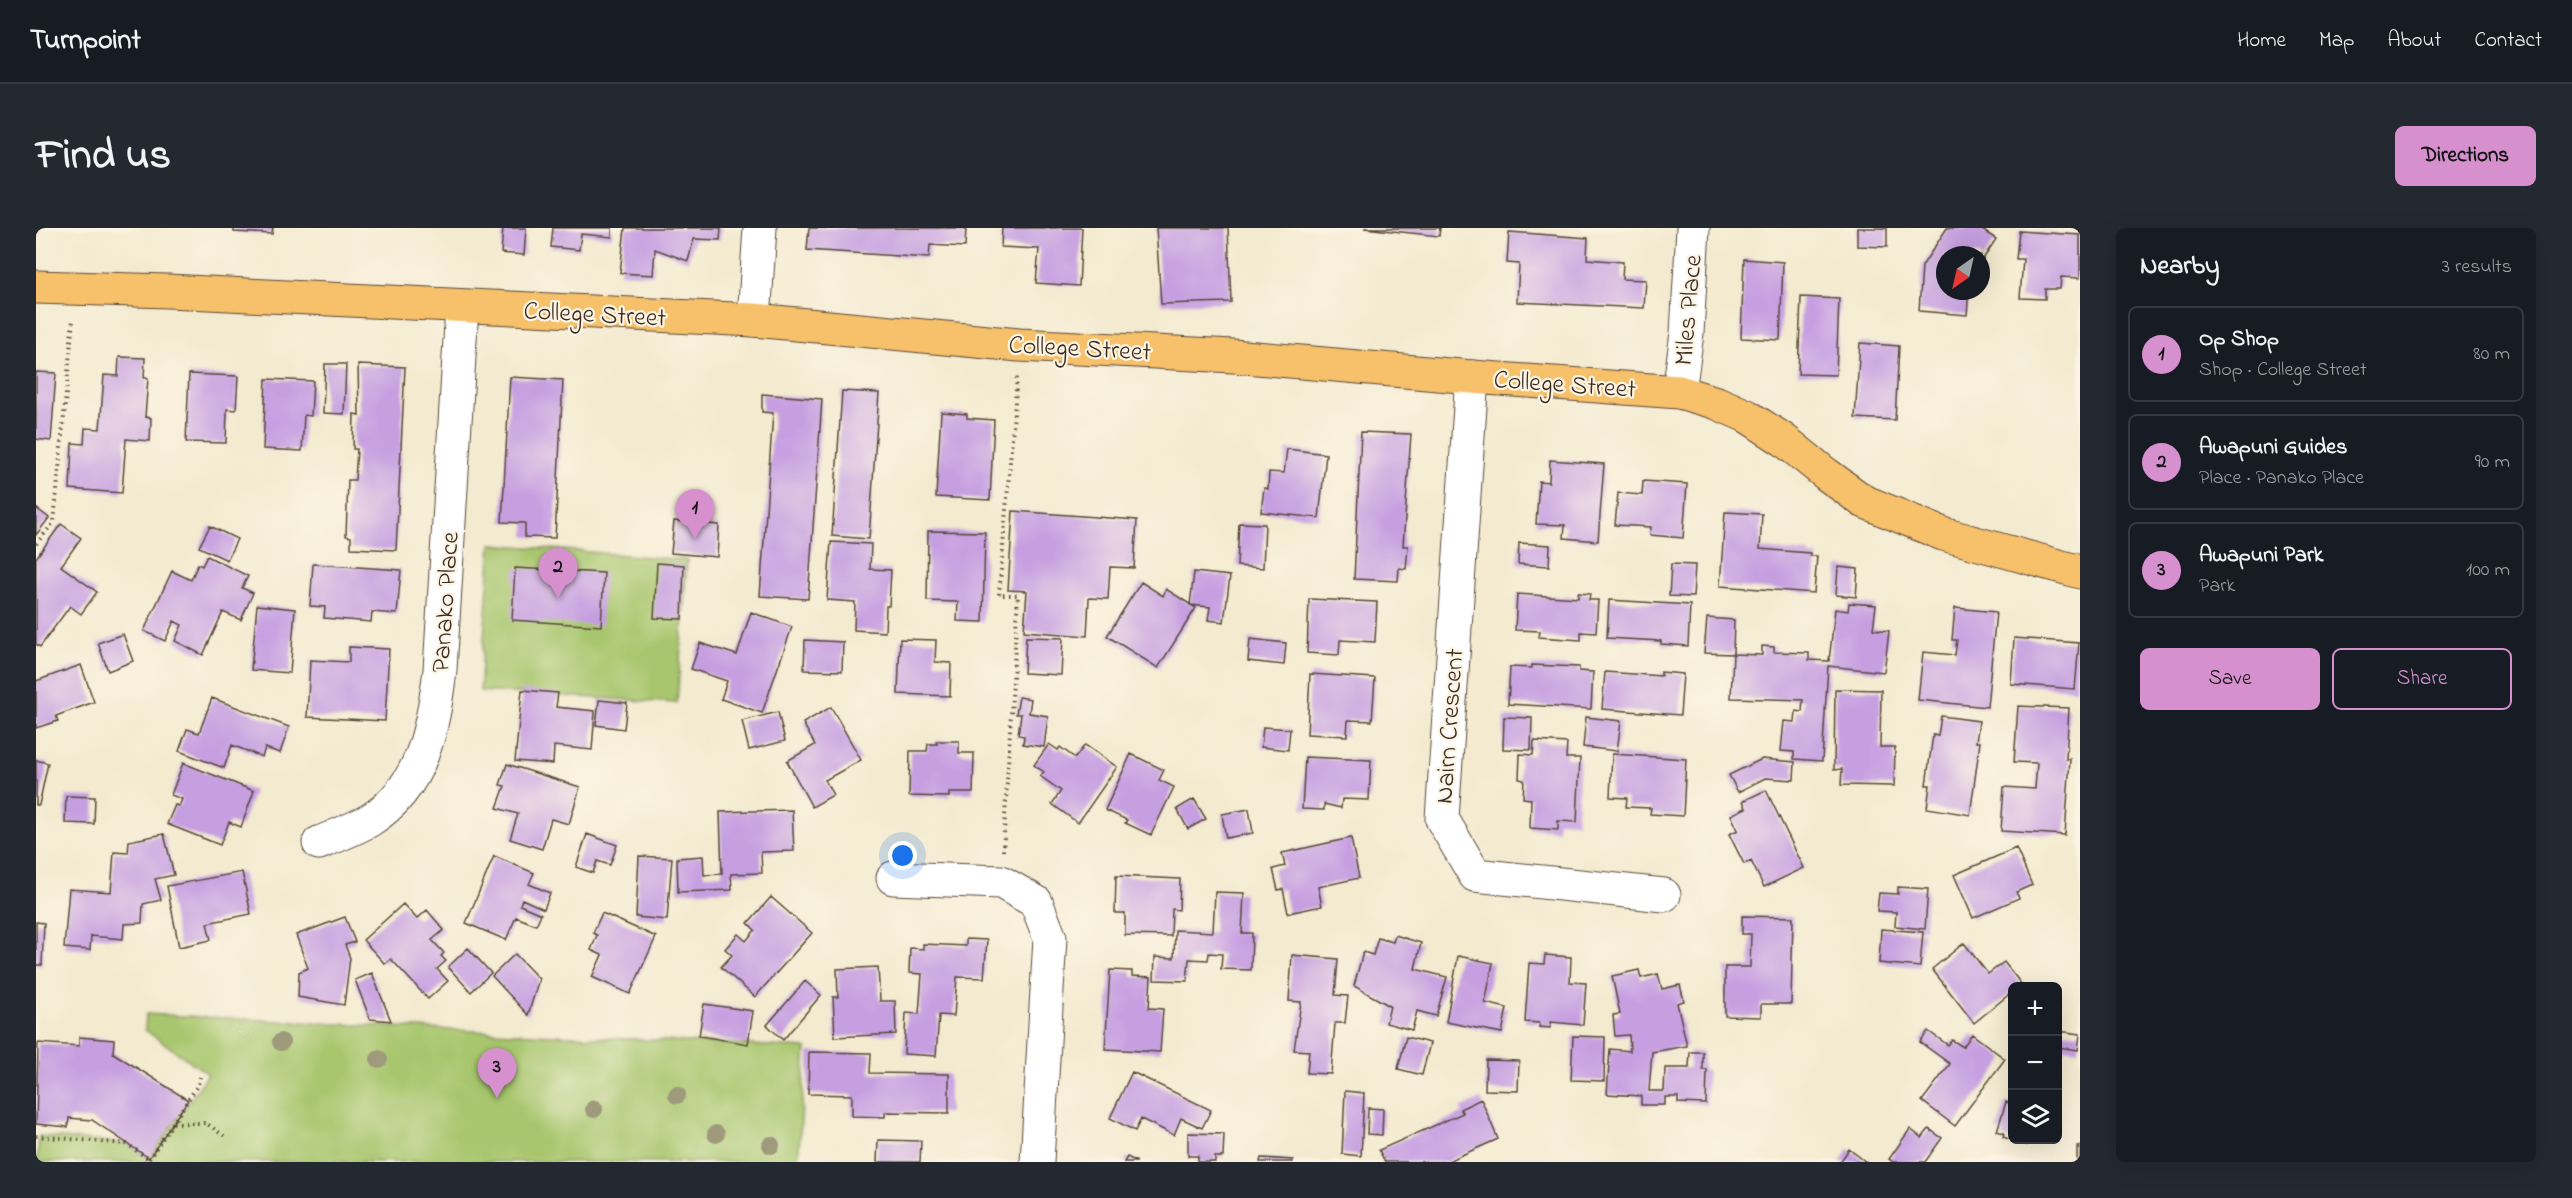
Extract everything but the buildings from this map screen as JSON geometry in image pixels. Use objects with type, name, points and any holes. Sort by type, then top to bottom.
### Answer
[{"type":"main road","name":"College Street","points":[[36,287],[168,291],[754,320],[1019,345],[1233,356],[1679,392],[1717,402],[1747,416],[1784,440],[1863,501],[1943,534],[2080,573]]},
{"type":"street","points":[[754,320],[760,228]]},
{"type":"street","name":"Miles Place","points":[[1679,392],[1687,333],[1693,228]]},
{"type":"street","name":"Panako Place","points":[[319,843],[369,820],[394,801],[415,773],[427,745],[435,716],[440,670],[462,307]]},
{"type":"street","name":"Nairn Crescent","points":[[1472,377],[1442,819],[1475,875],[1664,895]]},
{"type":"street","points":[[893,878],[1001,882],[1036,902],[1050,938],[1037,1162]]},
{"type":"path","points":[[36,544],[54,522],[73,327],[74,289]]},
{"type":"path","points":[[1001,882],[1018,595],[999,594],[1019,345]]},
{"type":"path","points":[[36,1136],[127,1144],[149,1160],[198,1085],[200,1077]]},
{"type":"path","points":[[173,1123],[206,1123],[224,1136]]},
{"type":"green space","points":[[491,544],[687,560],[677,703],[480,691]]},
{"type":"green space","points":[[146,1014],[806,1048],[798,1162],[37,1162],[39,1136],[127,1144],[149,1159],[208,1074],[145,1030]]},
{"type":"place","name":"Op Shop","points":[[695,539]]},
{"type":"place","name":"Awapuni Guides","points":[[558,598]]},
{"type":"place","name":"Awapuni Park","points":[[497,1098]]}]
